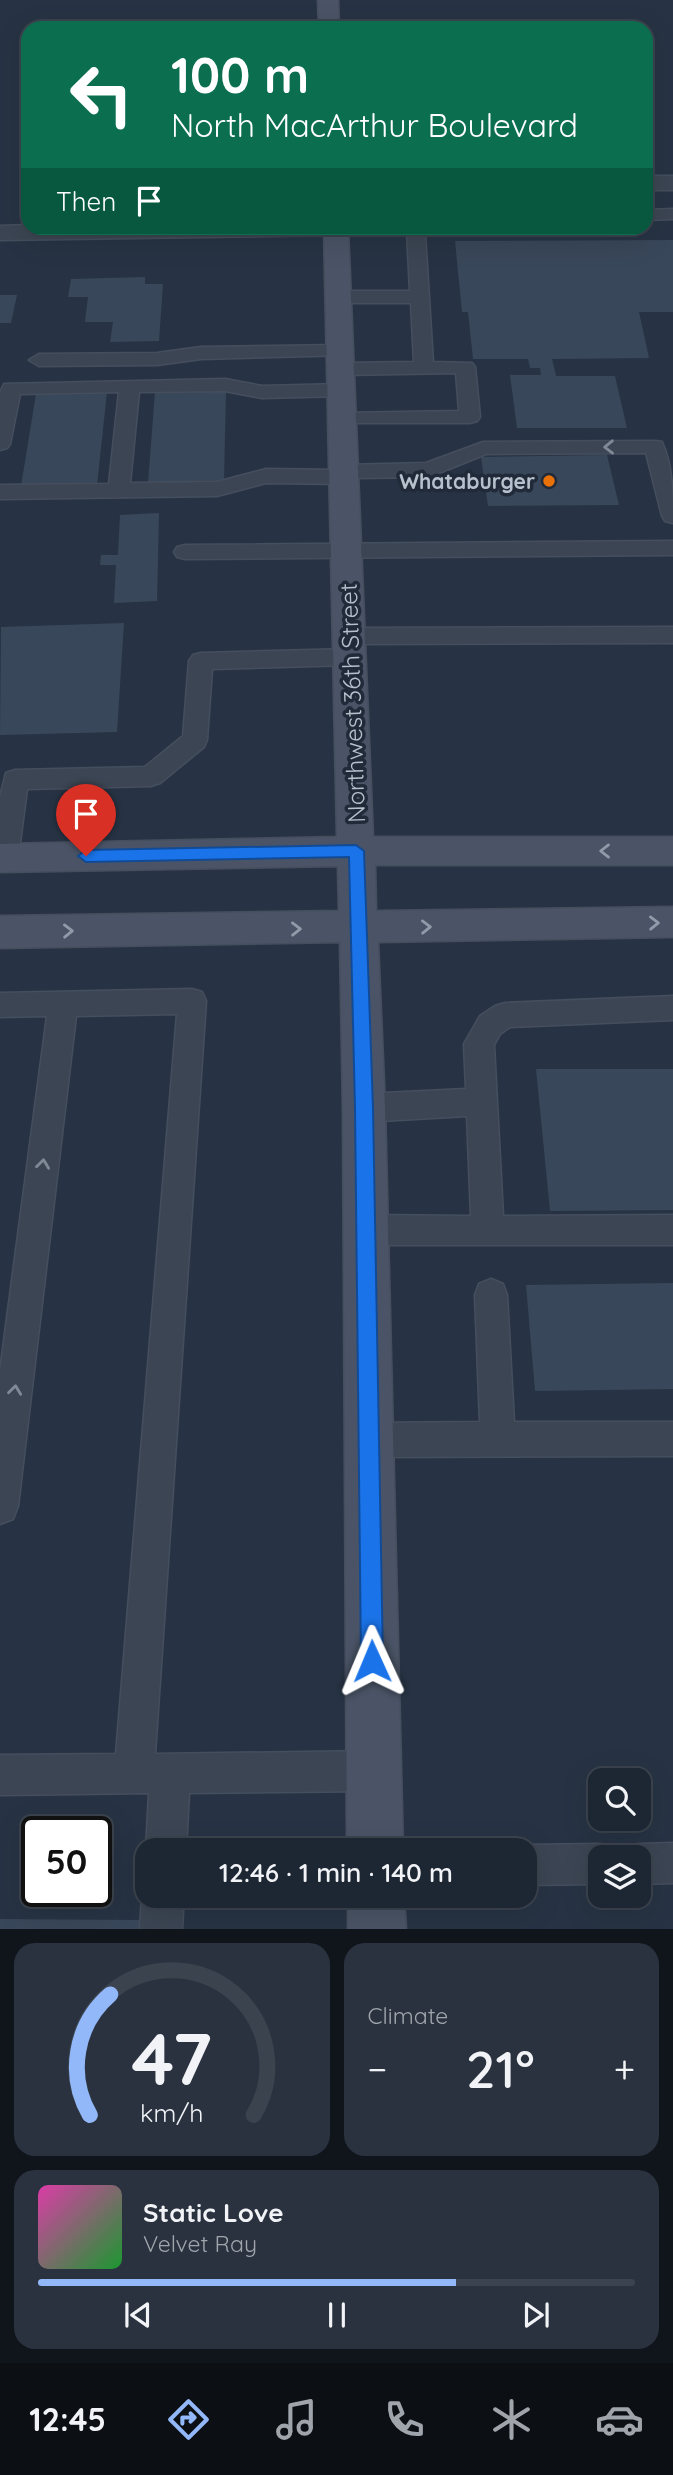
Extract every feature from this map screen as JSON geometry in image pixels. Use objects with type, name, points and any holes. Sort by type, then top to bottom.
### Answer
[{"type":"main road","points":[[328,0],[329,21]]},
{"type":"main road","name":"Northwest 36th Street","points":[[337,235],[364,1108],[375,1838]]},
{"type":"main road","points":[[2,858],[356,851],[673,852]]},
{"type":"main road","points":[[0,932],[673,922]]},
{"type":"main road","points":[[376,1908],[377,1929]]},
{"type":"street","points":[[653,183],[673,183]]},
{"type":"street","points":[[0,233],[21,233]]},
{"type":"lane","points":[[653,215],[673,215]]},
{"type":"lane","points":[[416,235],[424,368]]},
{"type":"lane","points":[[339,297],[421,297]]},
{"type":"lane","points":[[39,360],[157,359],[201,353],[342,370],[465,367],[470,417],[343,419]]},
{"type":"lane","points":[[0,444],[10,388],[225,384],[262,392],[342,370]]},
{"type":"lane","points":[[120,490],[130,386]]},
{"type":"lane","points":[[0,492],[216,489],[266,476],[429,470],[482,448],[664,447],[673,516]]},
{"type":"lane","points":[[185,552],[673,548]]},
{"type":"lane","points":[[2,858],[15,780],[151,776],[195,740],[201,661],[351,646],[673,635]]},
{"type":"lane","points":[[0,1005],[192,1001],[152,1774],[164,1838]]},
{"type":"lane","points":[[0,1506],[63,1003]]},
{"type":"lane","points":[[488,1231],[479,1044],[490,1025],[505,1015],[673,1008]]},
{"type":"lane","points":[[364,1108],[481,1102]]},
{"type":"lane","points":[[365,1230],[673,1230]]},
{"type":"lane","points":[[491,1295],[498,1439]]},
{"type":"lane","points":[[368,1440],[673,1439]]},
{"type":"lane","points":[[0,1775],[374,1771]]},
{"type":"lane","points":[[651,1864],[673,1863]]},
{"type":"lane","points":[[537,1865],[588,1864]]},
{"type":"lane","points":[[161,1929],[162,1908]]},
{"type":"building","points":[[673,240],[673,312],[639,312],[649,358],[552,359],[556,376],[615,376],[627,428],[517,428],[510,375],[541,375],[540,368],[530,368],[528,359],[473,359],[468,312],[462,312],[455,241]]},
{"type":"building","points":[[145,277],[145,284],[163,284],[159,341],[110,342],[113,322],[85,322],[88,297],[68,297],[71,279]]},
{"type":"building","points":[[0,295],[17,295],[11,323],[0,323]]},
{"type":"building","points":[[226,390],[224,481],[148,483],[155,392]]},
{"type":"building","points":[[107,392],[97,485],[21,486],[36,394]]},
{"type":"building","name":"Whataburger","points":[[607,455],[619,505],[488,506],[481,457]]},
{"type":"building","points":[[159,513],[157,601],[114,603],[116,565],[100,565],[101,555],[118,555],[120,515]]},
{"type":"building","points":[[124,623],[117,732],[0,735],[1,627]]},
{"type":"building","points":[[536,1069],[673,1069],[673,1210],[550,1211]]},
{"type":"building","points":[[673,1283],[673,1389],[535,1391],[526,1285]]},
{"type":"building","points":[[0,1919],[140,1920],[139,1929],[0,1929]]},
{"type":"place","name":"Whataburger","points":[[549,481]]},
{"type":"route","points":[[86,856],[356,851],[364,1108],[372,1661]]}]
